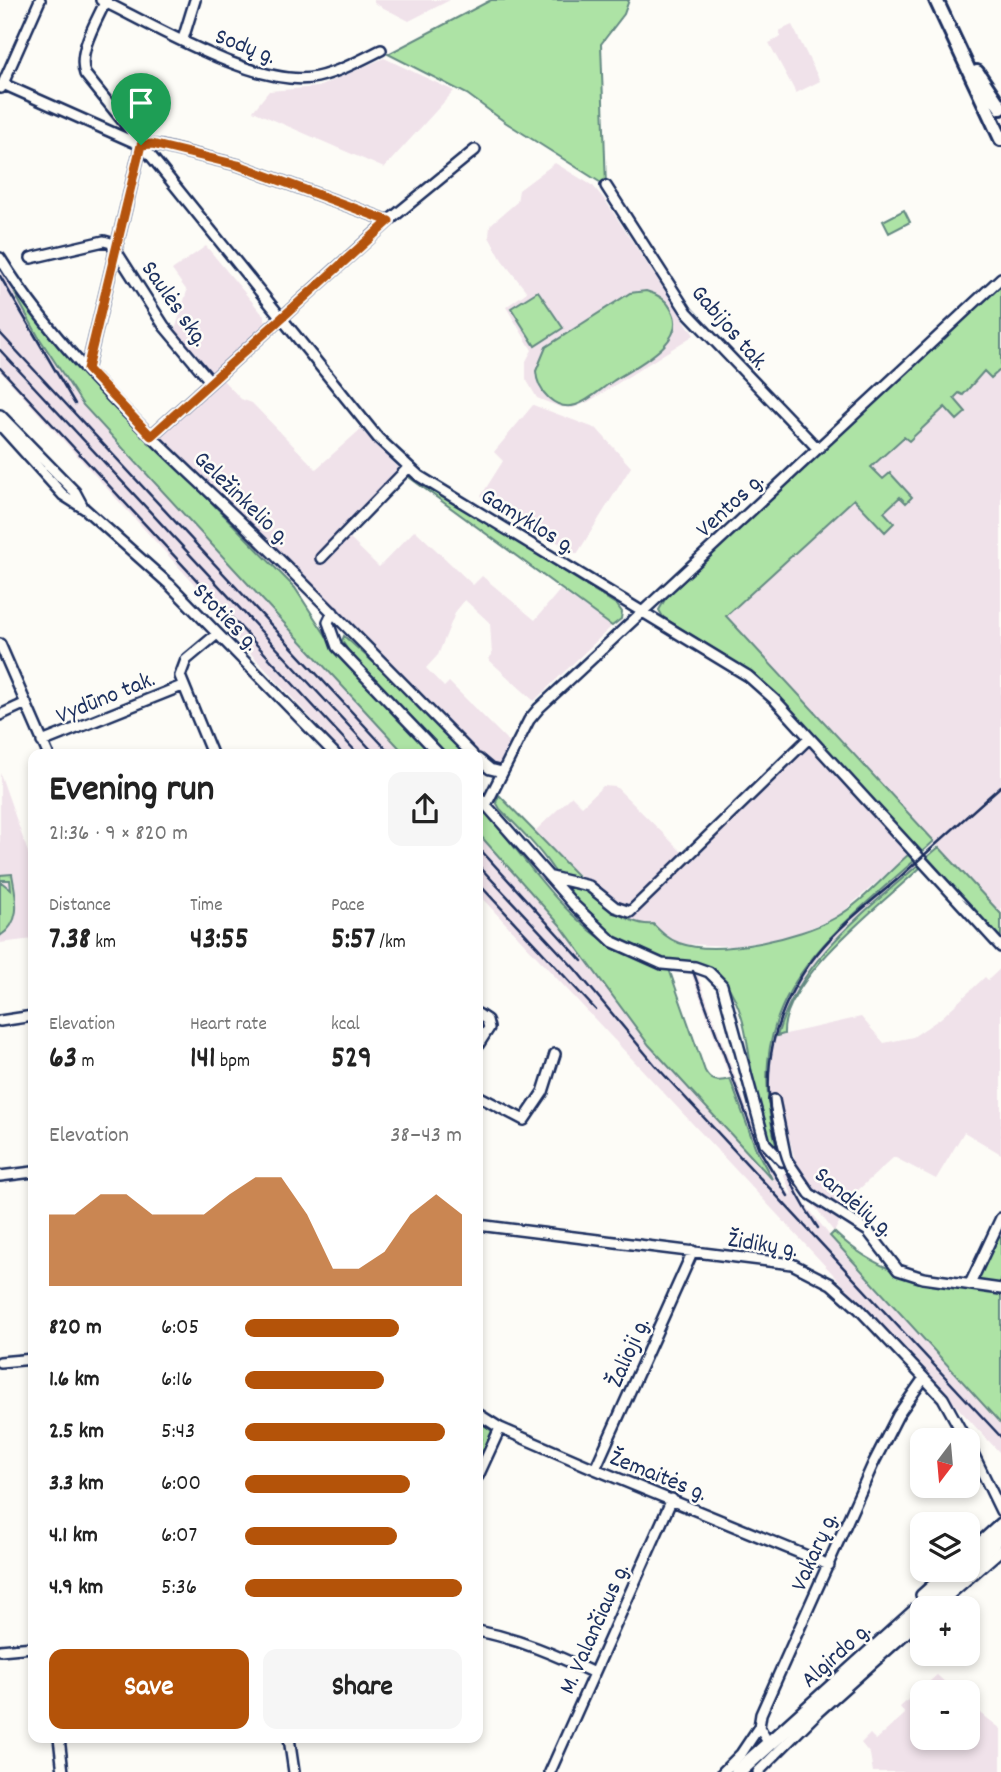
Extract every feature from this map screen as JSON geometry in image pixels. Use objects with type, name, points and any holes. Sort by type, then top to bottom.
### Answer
[{"type":"main road","points":[[936,0],[1001,139]]},
{"type":"main road","points":[[961,49],[1001,108]]},
{"type":"main road","points":[[980,1553],[1001,1535]]},
{"type":"main road","name":"Algirdo g.","points":[[738,1772],[948,1582]]},
{"type":"street","points":[[40,0],[1,87],[141,145],[161,146],[238,165],[389,221]]},
{"type":"street","points":[[183,39],[195,0]]},
{"type":"street","name":"Sodų g.","points":[[104,1],[246,70],[291,80],[328,74],[382,50]]},
{"type":"street","name":"Gamyklos g.","points":[[104,1],[85,49],[82,67],[85,74],[378,438],[408,468],[748,676],[809,738],[1001,947]]},
{"type":"street","points":[[87,369],[141,145]]},
{"type":"street","points":[[151,436],[279,318],[474,150]]},
{"type":"street","name":"Gabijos tak.","points":[[606,186],[687,312],[817,448]]},
{"type":"street","name":"Saulės skg.","points":[[31,258],[104,241],[116,248],[164,326],[211,382]]},
{"type":"street","name":"Geležinkelio g.","points":[[0,258],[25,299],[87,369],[151,436],[333,612],[467,749]]},
{"type":"street","name":"Ventos g.","points":[[486,805],[539,708],[1001,278]]},
{"type":"street","name":"Stoties g.","points":[[0,415],[75,492],[85,509]]},
{"type":"street","name":"Stoties g.","points":[[0,425],[64,495],[85,509],[169,584],[330,749]]},
{"type":"street","points":[[321,558],[408,468]]},
{"type":"street","points":[[333,612],[328,622],[338,648],[434,749]]},
{"type":"street","points":[[210,749],[182,686],[181,669],[186,660],[217,634]]},
{"type":"street","points":[[0,644],[46,749]]},
{"type":"street","name":"Vydūno tak.","points":[[42,742],[182,686]]},
{"type":"street","points":[[0,715],[26,703]]},
{"type":"street","points":[[549,876],[589,886],[615,907],[630,912],[809,738]]},
{"type":"street","points":[[483,763],[490,769],[502,772]]},
{"type":"street","points":[[483,801],[549,876],[613,942],[662,964],[695,967],[709,972],[722,985],[765,1143],[782,1161],[786,1159]]},
{"type":"street","points":[[0,1021],[28,1017]]},
{"type":"street","points":[[483,1017],[487,1020],[489,1028],[483,1037]]},
{"type":"street","points":[[483,1099],[524,1120],[542,1092],[555,1054]]},
{"type":"street","name":"Sandėlių g.","points":[[774,1100],[786,1159],[810,1195],[867,1231],[898,1270],[923,1278],[1001,1289]]},
{"type":"street","points":[[0,1176],[28,1173]]},
{"type":"street","points":[[970,1284],[1001,1219]]},
{"type":"street","name":"Židikų g.","points":[[483,1226],[793,1264],[811,1271],[843,1293],[943,1398],[959,1428]]},
{"type":"street","name":"Žalioji g.","points":[[595,1469],[693,1251]]},
{"type":"street","points":[[0,1363],[28,1360]]},
{"type":"street","name":"Vakarų g.","points":[[758,1727],[764,1707],[886,1438],[912,1393],[924,1378]]},
{"type":"street","name":"Žemaitės g.","points":[[483,1417],[595,1469],[829,1565]]},
{"type":"street","points":[[483,1465],[500,1427]]},
{"type":"street","name":"Židikų g.","points":[[980,1468],[1001,1511]]},
{"type":"street","name":"M. Valančiaus g.","points":[[550,1772],[672,1499]]},
{"type":"street","points":[[980,1542],[1001,1523]]},
{"type":"street","points":[[948,1596],[1001,1549]]},
{"type":"street","points":[[921,1595],[936,1582]]},
{"type":"street","points":[[758,1772],[818,1712],[910,1630]]},
{"type":"street","points":[[483,1632],[548,1652],[594,1673]]},
{"type":"street","points":[[0,1650],[28,1647]]},
{"type":"street","points":[[723,1772],[737,1759],[758,1727],[769,1744]]},
{"type":"street","points":[[60,1743],[63,1772]]},
{"type":"street","points":[[290,1743],[294,1772]]},
{"type":"shaded area","points":[[374,0],[450,0],[409,21],[374,3]]},
{"type":"shaded area","points":[[792,25],[820,81],[796,93],[769,43],[781,37],[779,31]]},
{"type":"shaded area","points":[[384,58],[454,91],[384,168],[253,111],[269,91],[318,87]]},
{"type":"shaded area","points":[[555,163],[593,186],[605,200],[694,335],[588,402],[573,408],[560,407],[537,398],[526,379],[526,361],[532,350],[506,307],[527,292],[502,260],[489,237],[490,225],[517,202],[519,190]]},
{"type":"shaded area","points":[[206,246],[264,316],[266,322],[209,375],[174,333],[187,291],[172,270]]},
{"type":"shaded area","points":[[0,267],[38,337],[83,405],[400,749],[339,749],[227,628],[217,609],[0,371]]},
{"type":"shaded area","points":[[1001,369],[1001,914],[726,616],[855,498],[886,531],[894,523],[884,512],[890,473],[883,480],[871,467],[905,436],[909,440],[945,407],[957,420],[953,398],[960,392],[962,395],[984,370],[991,378]]},
{"type":"shaded area","points":[[220,377],[241,399],[252,403],[316,469],[361,429],[406,475],[346,535],[379,567],[415,530],[473,585],[482,576],[535,620],[560,590],[612,626],[534,701],[488,659],[492,655],[490,623],[465,600],[456,611],[438,655],[426,668],[444,687],[449,682],[512,745],[494,778],[483,768],[483,749],[462,749],[150,441]]},
{"type":"shaded area","points":[[533,405],[597,429],[631,467],[577,554],[481,496],[503,461],[494,452]]},
{"type":"shaded area","points":[[807,743],[908,855],[837,917],[788,937],[734,946],[682,944],[667,938],[653,924],[643,926],[587,890],[581,879],[535,831],[572,796],[582,806],[603,786],[616,787],[688,858]]},
{"type":"shaded area","points":[[0,773],[28,852],[28,940],[0,943]]},
{"type":"shaded area","points":[[483,839],[560,925],[649,1045],[770,1174],[756,1149],[690,970],[695,968],[761,1147],[779,1180],[794,1199],[783,1174],[788,1171],[805,1204],[830,1236],[1001,1424],[1001,1454],[980,1432],[980,1428],[977,1428],[483,899]]},
{"type":"shaded area","points":[[914,861],[918,865],[820,955],[789,1003],[777,1036],[861,1017],[884,1043],[913,1037],[941,1018],[985,977],[988,980],[1001,968],[1001,1154],[964,1132],[936,1179],[894,1157],[856,1192],[834,1232],[804,1192],[779,1102],[771,1102],[781,1151],[778,1152],[767,1101],[768,1054],[782,1007],[803,969],[835,930]]},
{"type":"shaded area","points":[[910,1698],[910,1750],[980,1750],[980,1712],[1001,1729],[1001,1772],[873,1772],[870,1754],[861,1743],[870,1734],[876,1740],[905,1714],[900,1707]]},
{"type":"green space","points":[[491,0],[629,0],[624,14],[601,44],[606,186],[505,122],[467,94],[388,54]]},
{"type":"green space","points":[[904,210],[910,222],[889,233],[883,221]]},
{"type":"green space","points":[[1001,283],[1001,369],[991,378],[984,371],[963,395],[959,393],[954,398],[966,412],[957,420],[945,407],[909,441],[904,437],[871,467],[883,479],[890,473],[912,497],[906,503],[900,497],[884,512],[894,523],[885,532],[854,499],[726,616],[934,841],[922,852],[755,674],[663,617],[659,610],[667,596]]},
{"type":"green space","points":[[538,291],[563,328],[535,346],[511,308]]},
{"type":"green space","points":[[646,291],[661,297],[671,309],[675,321],[667,343],[645,361],[581,403],[561,405],[548,398],[540,386],[536,371],[546,347],[630,293]]},
{"type":"green space","points":[[14,292],[84,372],[295,588],[334,648],[429,749],[400,749],[83,405],[38,336]]},
{"type":"green space","points":[[410,473],[617,605],[622,612],[621,619],[612,626],[406,475]]},
{"type":"green space","points":[[344,636],[404,690],[462,749],[440,749],[355,661],[342,641]]},
{"type":"green space","points":[[499,795],[603,903],[634,921],[653,924],[679,943],[695,947],[736,947],[759,943],[820,925],[855,905],[908,855],[914,861],[845,922],[817,953],[794,984],[777,1019],[768,1057],[768,1101],[778,1152],[766,1134],[759,1114],[743,1021],[735,998],[722,977],[704,965],[667,960],[642,952],[623,944],[609,933],[583,907],[535,845],[500,809],[496,802]]},
{"type":"green space","points":[[483,808],[555,897],[590,930],[623,952],[669,969],[705,1071],[715,1080],[730,1079],[756,1149],[772,1179],[649,1045],[560,925],[483,839]]},
{"type":"green space","points":[[939,847],[1001,914],[1001,938],[927,857]]},
{"type":"green space","points":[[918,865],[920,868],[860,922],[816,967],[799,990],[788,1013],[784,1034],[777,1036],[787,1009],[816,962],[854,921]]},
{"type":"green space","points":[[12,874],[16,900],[15,916],[0,936],[0,881],[11,890],[10,880],[0,880],[0,875]]},
{"type":"green space","points":[[834,1232],[850,1246],[882,1266],[934,1283],[973,1290],[997,1236],[1001,1237],[1001,1424],[830,1236]]},
{"type":"green space","points":[[483,1424],[493,1432],[483,1453]]},
{"type":"railway","points":[[0,276],[75,404]]},
{"type":"railway","points":[[0,333],[386,749]]},
{"type":"railway","points":[[0,350],[370,749]]},
{"type":"railway","points":[[0,368],[353,749]]},
{"type":"railway","points":[[818,1228],[782,1160],[773,1125],[769,1090],[771,1055],[779,1021],[795,987],[826,943],[1001,786]]},
{"type":"railway","points":[[483,852],[582,961]]},
{"type":"railway","points":[[483,870],[575,969],[655,1065],[1001,1437]]},
{"type":"railway","points":[[483,888],[595,1009]]},
{"type":"railway","points":[[693,971],[759,1149],[788,1196]]},
{"type":"route","points":[[152,144],[238,165],[389,221],[151,436],[87,369],[141,145],[152,144]]}]
